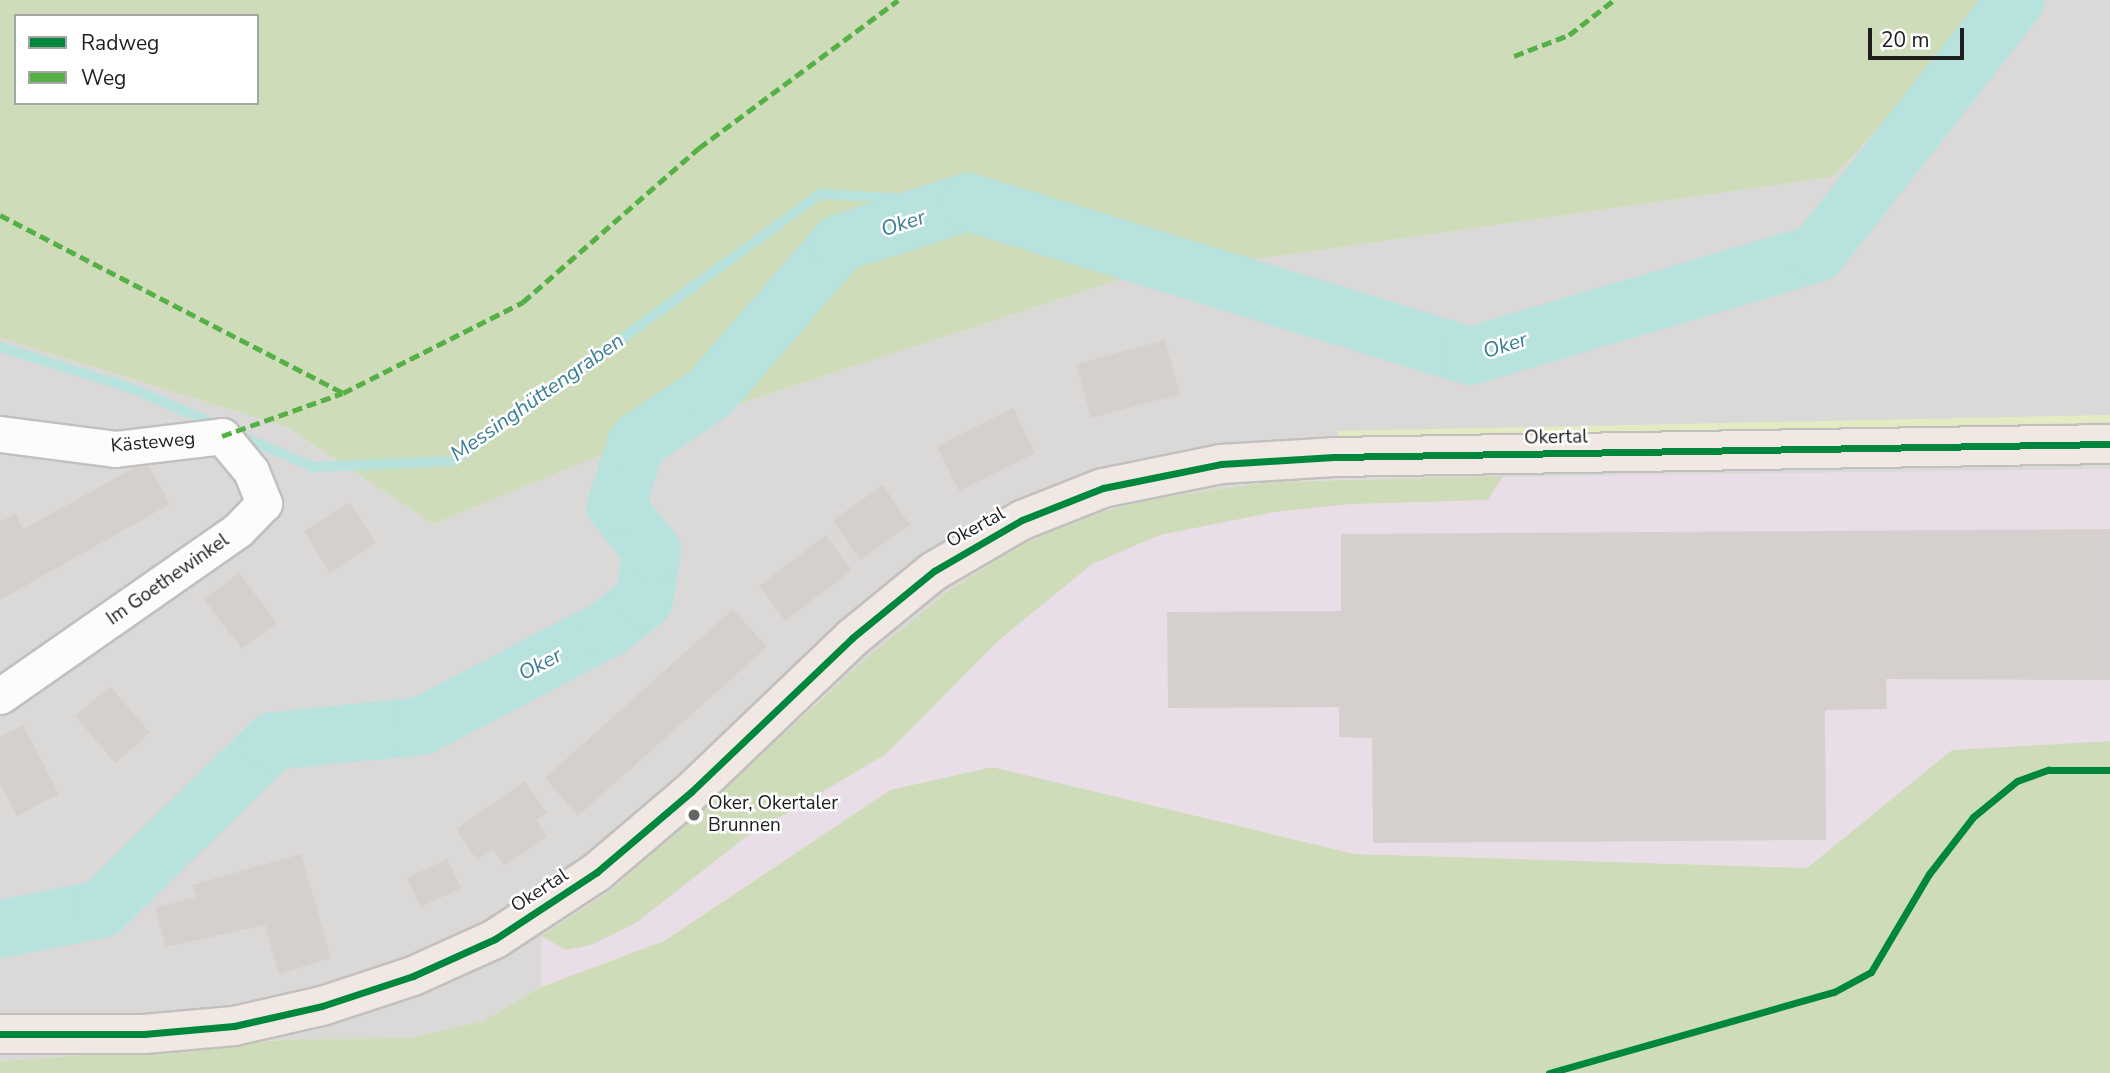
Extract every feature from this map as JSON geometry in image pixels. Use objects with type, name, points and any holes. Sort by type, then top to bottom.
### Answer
[{"type":"main road","name":"Okertal","points":[[0,1034],[144,1034],[234,1026],[322,1006],[413,976],[495,939],[597,872],[691,792],[852,638],[934,571],[1022,520],[1103,488],[1222,464],[1334,457],[2110,444]]},
{"type":"street","name":"Kästeweg","points":[[0,434],[115,449],[222,436]]},
{"type":"street","name":"Im Goethewinkel","points":[[0,696],[238,530],[264,503],[251,471],[222,436]]},
{"type":"shaded area","points":[[1998,0],[2110,0],[2110,469],[1268,482],[1151,499],[1069,520],[1035,535],[950,590],[800,716],[611,890],[541,936],[541,987],[483,1021],[409,1038],[299,1039],[0,1061],[0,338],[287,427],[433,524],[680,423],[1125,278],[1833,177]]},
{"type":"shaded area","points":[[2110,469],[2110,741],[1953,750],[1807,868],[1355,854],[992,767],[890,790],[664,941],[541,987],[541,936],[611,890],[871,654],[950,590],[1115,508],[1268,482]]},
{"type":"green space","points":[[0,0],[1998,0],[1833,177],[1125,278],[680,423],[433,524],[287,427],[0,338]]},
{"type":"green space","points":[[2110,415],[2110,422],[1905,427],[1339,437],[1338,431]]},
{"type":"green space","points":[[1503,476],[1488,500],[1351,504],[1274,512],[1160,535],[1092,564],[998,641],[886,754],[743,839],[636,923],[591,945],[566,950],[541,936],[611,890],[871,654],[950,590],[1035,535],[1069,520],[1151,499],[1268,482]]},
{"type":"green space","points":[[2110,741],[2110,1073],[0,1073],[0,1061],[299,1039],[409,1038],[483,1021],[541,987],[664,941],[890,790],[992,767],[1355,854],[1807,868],[1952,750]]},
{"type":"building","points":[[1165,340],[1180,394],[1091,418],[1076,364]]},
{"type":"building","points":[[1013,408],[1035,453],[959,491],[937,446]]},
{"type":"building","points":[[146,461],[170,504],[0,600],[0,522],[15,514],[24,529]]},
{"type":"building","points":[[883,485],[910,525],[860,560],[833,520]]},
{"type":"building","points":[[350,502],[376,543],[330,573],[304,531]]},
{"type":"building","points":[[2110,529],[2110,680],[1886,679],[1887,709],[1825,710],[1826,840],[1373,843],[1372,738],[1339,737],[1339,707],[1168,708],[1167,612],[1341,611],[1341,534]]},
{"type":"building","points":[[826,535],[852,570],[785,621],[759,586]]},
{"type":"building","points":[[239,573],[277,623],[242,649],[204,599]]},
{"type":"building","points":[[733,609],[767,647],[578,816],[545,778]]},
{"type":"building","points":[[110,686],[150,733],[115,763],[75,716]]},
{"type":"building","points":[[23,725],[59,794],[17,816],[0,783],[0,737]]},
{"type":"building","points":[[525,781],[547,813],[536,820],[547,836],[504,866],[493,849],[477,860],[456,829]]},
{"type":"building","points":[[301,854],[331,958],[279,974],[265,925],[166,947],[155,908],[196,897],[192,885]]},
{"type":"building","points":[[447,859],[461,888],[421,907],[407,878]]},
{"type":"waterway","name":"Oker","points":[[0,929],[101,909],[273,741],[422,726],[609,628],[644,600],[652,551],[616,506],[637,442],[709,394],[840,243],[968,202],[1470,356],[1817,253],[2016,0]]},
{"type":"waterway","name":"Messinghüttengraben","points":[[237,434],[313,467],[454,461],[820,194],[968,202]]},
{"type":"waterway","name":"Messinghüttengraben","points":[[0,347],[131,388],[217,425]]},
{"type":"marked path","points":[[222,436],[343,393],[523,302],[699,148],[898,0]]},
{"type":"marked path","points":[[1514,56],[1569,35],[1614,0]]},
{"type":"marked path","points":[[0,215],[343,393]]},
{"type":"cycle path","points":[[0,1034],[144,1034],[234,1026],[322,1006],[413,976],[495,939],[597,872],[691,792],[852,638],[934,571],[1022,520],[1103,488],[1221,464],[1334,457],[2110,444]]},
{"type":"cycle path","points":[[1549,1073],[1834,992],[1871,972],[1929,874],[1973,817],[2017,781],[2048,770],[2110,770]]},
{"type":"place","name":"Oker, Okertaler Brunnen","points":[[694,815]]}]
